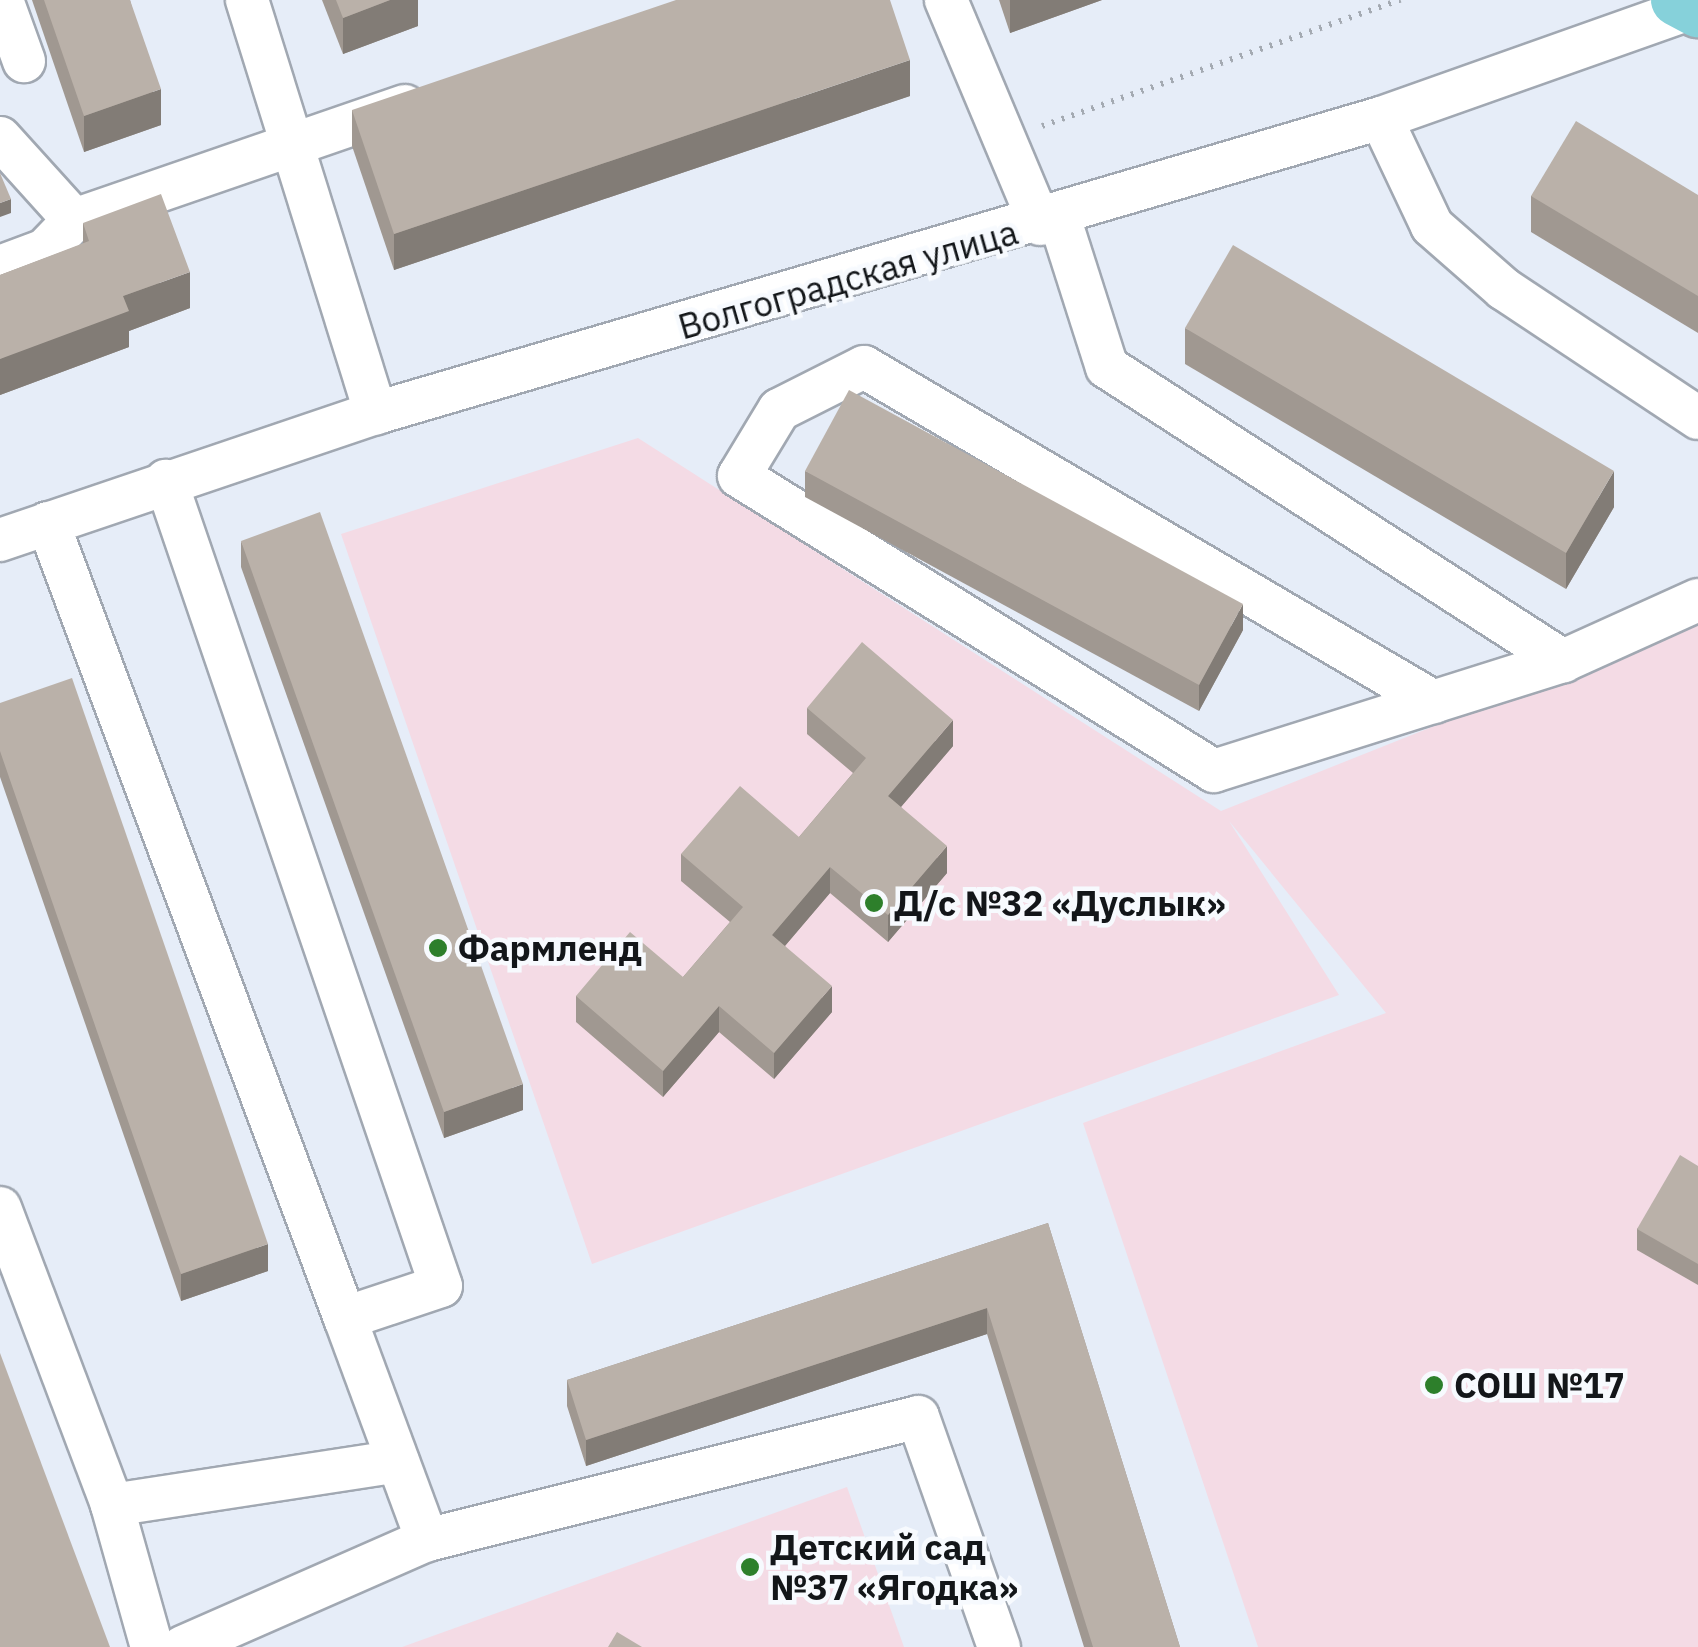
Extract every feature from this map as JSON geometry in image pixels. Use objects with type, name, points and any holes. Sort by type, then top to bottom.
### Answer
[{"type":"street","points":[[2,0],[24,61]]},
{"type":"street","points":[[248,0],[376,414]]},
{"type":"street","points":[[946,0],[1050,221],[1107,367],[1562,661]]},
{"type":"street","name":"Волгоградская улица","points":[[0,540],[166,481],[376,414],[1050,221],[1381,118],[1689,6]]},
{"type":"street","points":[[0,267],[45,250],[74,220],[439,94]]},
{"type":"street","points":[[1381,118],[1432,226],[1504,289],[1698,418]]},
{"type":"street","points":[[0,138],[74,220]]},
{"type":"street","points":[[1434,702],[864,368],[779,410],[739,476],[1214,772],[1434,702],[1562,661],[1698,600]]},
{"type":"street","points":[[166,481],[441,1286],[345,1318]]},
{"type":"street","points":[[48,523],[427,1540]]},
{"type":"street","points":[[0,1208],[112,1504],[152,1647]]},
{"type":"street","points":[[184,1647],[427,1540],[918,1417],[999,1647]]},
{"type":"street","points":[[112,1504],[398,1461]]},
{"type":"path","points":[[1009,138],[1400,0]]},
{"type":"shaded area","points":[[638,438],[1221,811],[1698,621],[1698,1647],[1258,1647],[1083,1123],[1386,1013],[1229,821],[1339,995],[592,1264],[341,534]]},
{"type":"shaded area","name":"Детский сад №37 «Ягодка»","points":[[847,1487],[904,1647],[402,1647]]},
{"type":"building","points":[[44,0],[130,0],[161,89],[84,116]]},
{"type":"building","points":[[336,0],[390,0],[343,18]]},
{"type":"building","points":[[676,0],[890,0],[910,60],[394,234],[352,110]]},
{"type":"building","points":[[1576,121],[1698,195],[1698,296],[1531,196]]},
{"type":"building","points":[[0,173],[11,199],[0,203]]},
{"type":"building","points":[[161,194],[190,272],[123,296],[129,311],[0,359],[0,275],[89,241],[83,223]]},
{"type":"building","points":[[1233,245],[1614,471],[1566,553],[1185,328]]},
{"type":"building","points":[[849,390],[1243,604],[1199,685],[805,471]]},
{"type":"building","points":[[320,512],[523,1084],[444,1112],[241,541]]},
{"type":"building","points":[[862,642],[953,720],[888,796],[947,846],[888,915],[830,867],[772,935],[832,986],[774,1053],[719,1006],[663,1071],[576,996],[630,932],[683,977],[743,907],[681,854],[740,786],[799,837],[866,758],[807,708]]},
{"type":"building","points":[[72,678],[268,1244],[181,1274],[0,751],[0,703]]},
{"type":"building","points":[[1680,1155],[1698,1166],[1698,1264],[1637,1229]]},
{"type":"building","points":[[1048,1223],[1180,1647],[1093,1647],[987,1308],[586,1440],[567,1380]]},
{"type":"building","points":[[0,1353],[110,1647],[0,1647]]},
{"type":"building","points":[[617,1632],[642,1647],[608,1647]]},
{"type":"place","name":"Д/с №32 «Дуслык»","points":[[874,903]]},
{"type":"place","name":"Фармленд","points":[[438,948]]},
{"type":"place","name":"СОШ №17","points":[[1434,1385]]},
{"type":"place","name":"Детский сад №37 «Ягодка»","points":[[750,1567]]}]
